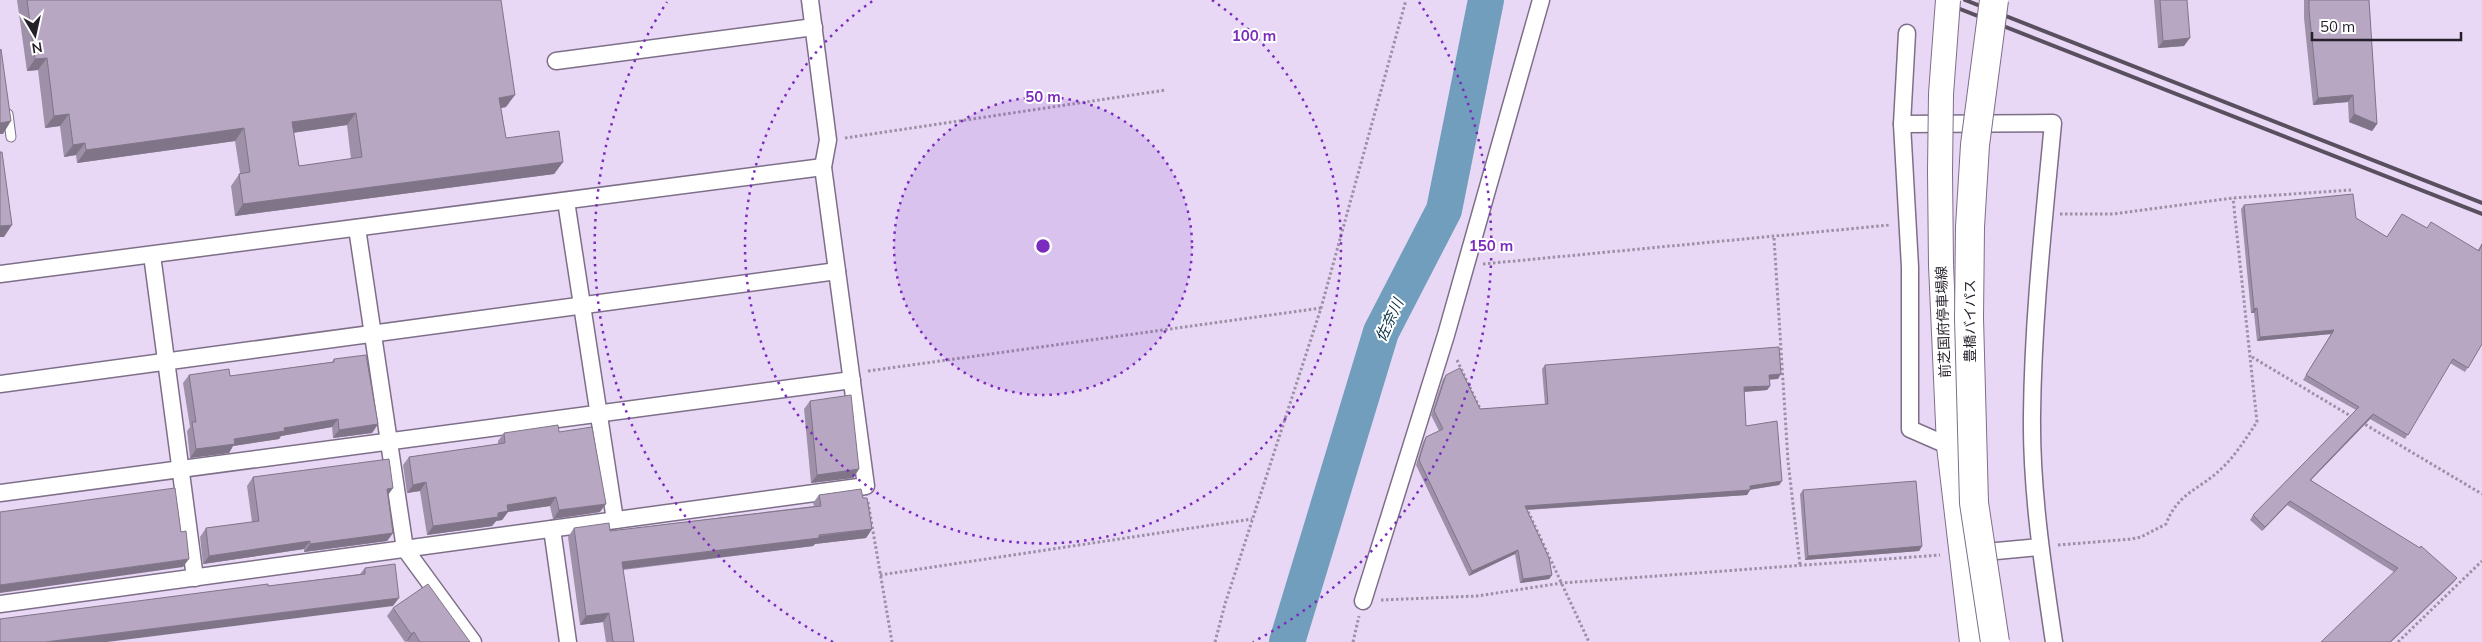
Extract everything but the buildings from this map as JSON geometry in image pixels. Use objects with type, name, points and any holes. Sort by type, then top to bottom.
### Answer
[{"type":"highway","points":[[1975,145],[1978,0]]},
{"type":"highway","name":"豊橋バイパス","points":[[1994,0],[1975,145],[1970,227],[1969,318],[1974,503],[1995,642]]},
{"type":"highway","name":"豊橋バイパス","points":[[2006,0],[1987,156],[1983,325],[1991,496],[2009,642]]},
{"type":"main road","name":"前芝国府停車場線","points":[[1948,0],[1941,94],[1940,265],[1949,446],[1972,642]]},
{"type":"street","points":[[0,604],[866,486],[823,167],[828,140],[810,0]]},
{"type":"street","points":[[1363,601],[1446,335],[1541,0]]},
{"type":"street","points":[[556,61],[814,26]]},
{"type":"street","points":[[1907,33],[1902,124],[1908,223],[1912,352],[1910,429],[1949,446]]},
{"type":"street","points":[[1902,124],[2053,123],[2036,307],[2032,417],[2040,546],[2054,642]]},
{"type":"street","points":[[0,274],[823,167]]},
{"type":"street","points":[[566,200],[615,520]]},
{"type":"street","points":[[357,228],[405,549],[473,642]]},
{"type":"street","points":[[152,255],[195,578]]},
{"type":"street","points":[[0,384],[837,270]]},
{"type":"street","points":[[0,493],[598,414],[851,377]]},
{"type":"street","points":[[552,529],[568,642]]},
{"type":"street","points":[[1962,554],[2040,546]]},
{"type":"lane","points":[[8,108],[12,137]]},
{"type":"path","points":[[1215,642],[1252,519],[1322,308],[1406,0]]},
{"type":"path","points":[[828,140],[1166,90]]},
{"type":"path","points":[[2045,214],[2113,214],[2233,198],[2351,190]]},
{"type":"path","points":[[2040,546],[2141,538],[2166,524],[2171,510],[2187,493],[2220,470],[2232,458],[2257,422],[2233,198]]},
{"type":"path","points":[[1466,265],[1774,238],[1908,223]]},
{"type":"path","points":[[1774,238],[1788,461],[1800,566]]},
{"type":"path","points":[[851,377],[1322,308]]},
{"type":"path","points":[[1446,335],[1483,415]]},
{"type":"path","points":[[2251,356],[2482,494]]},
{"type":"path","points":[[866,486],[892,642]]},
{"type":"path","points":[[1524,503],[1589,642]]},
{"type":"path","points":[[880,575],[1252,519]]},
{"type":"path","points":[[1353,642],[1363,601],[1477,596],[1562,583],[1962,554]]},
{"type":"path","points":[[2398,642],[2482,561]]},
{"type":"waterway","name":"佐奈川","points":[[1287,642],[1381,332],[1444,210],[1486,0]]},
{"type":"railway","points":[[1937,0],[2482,214]]},
{"type":"railway","points":[[1965,0],[2482,203]]}]
